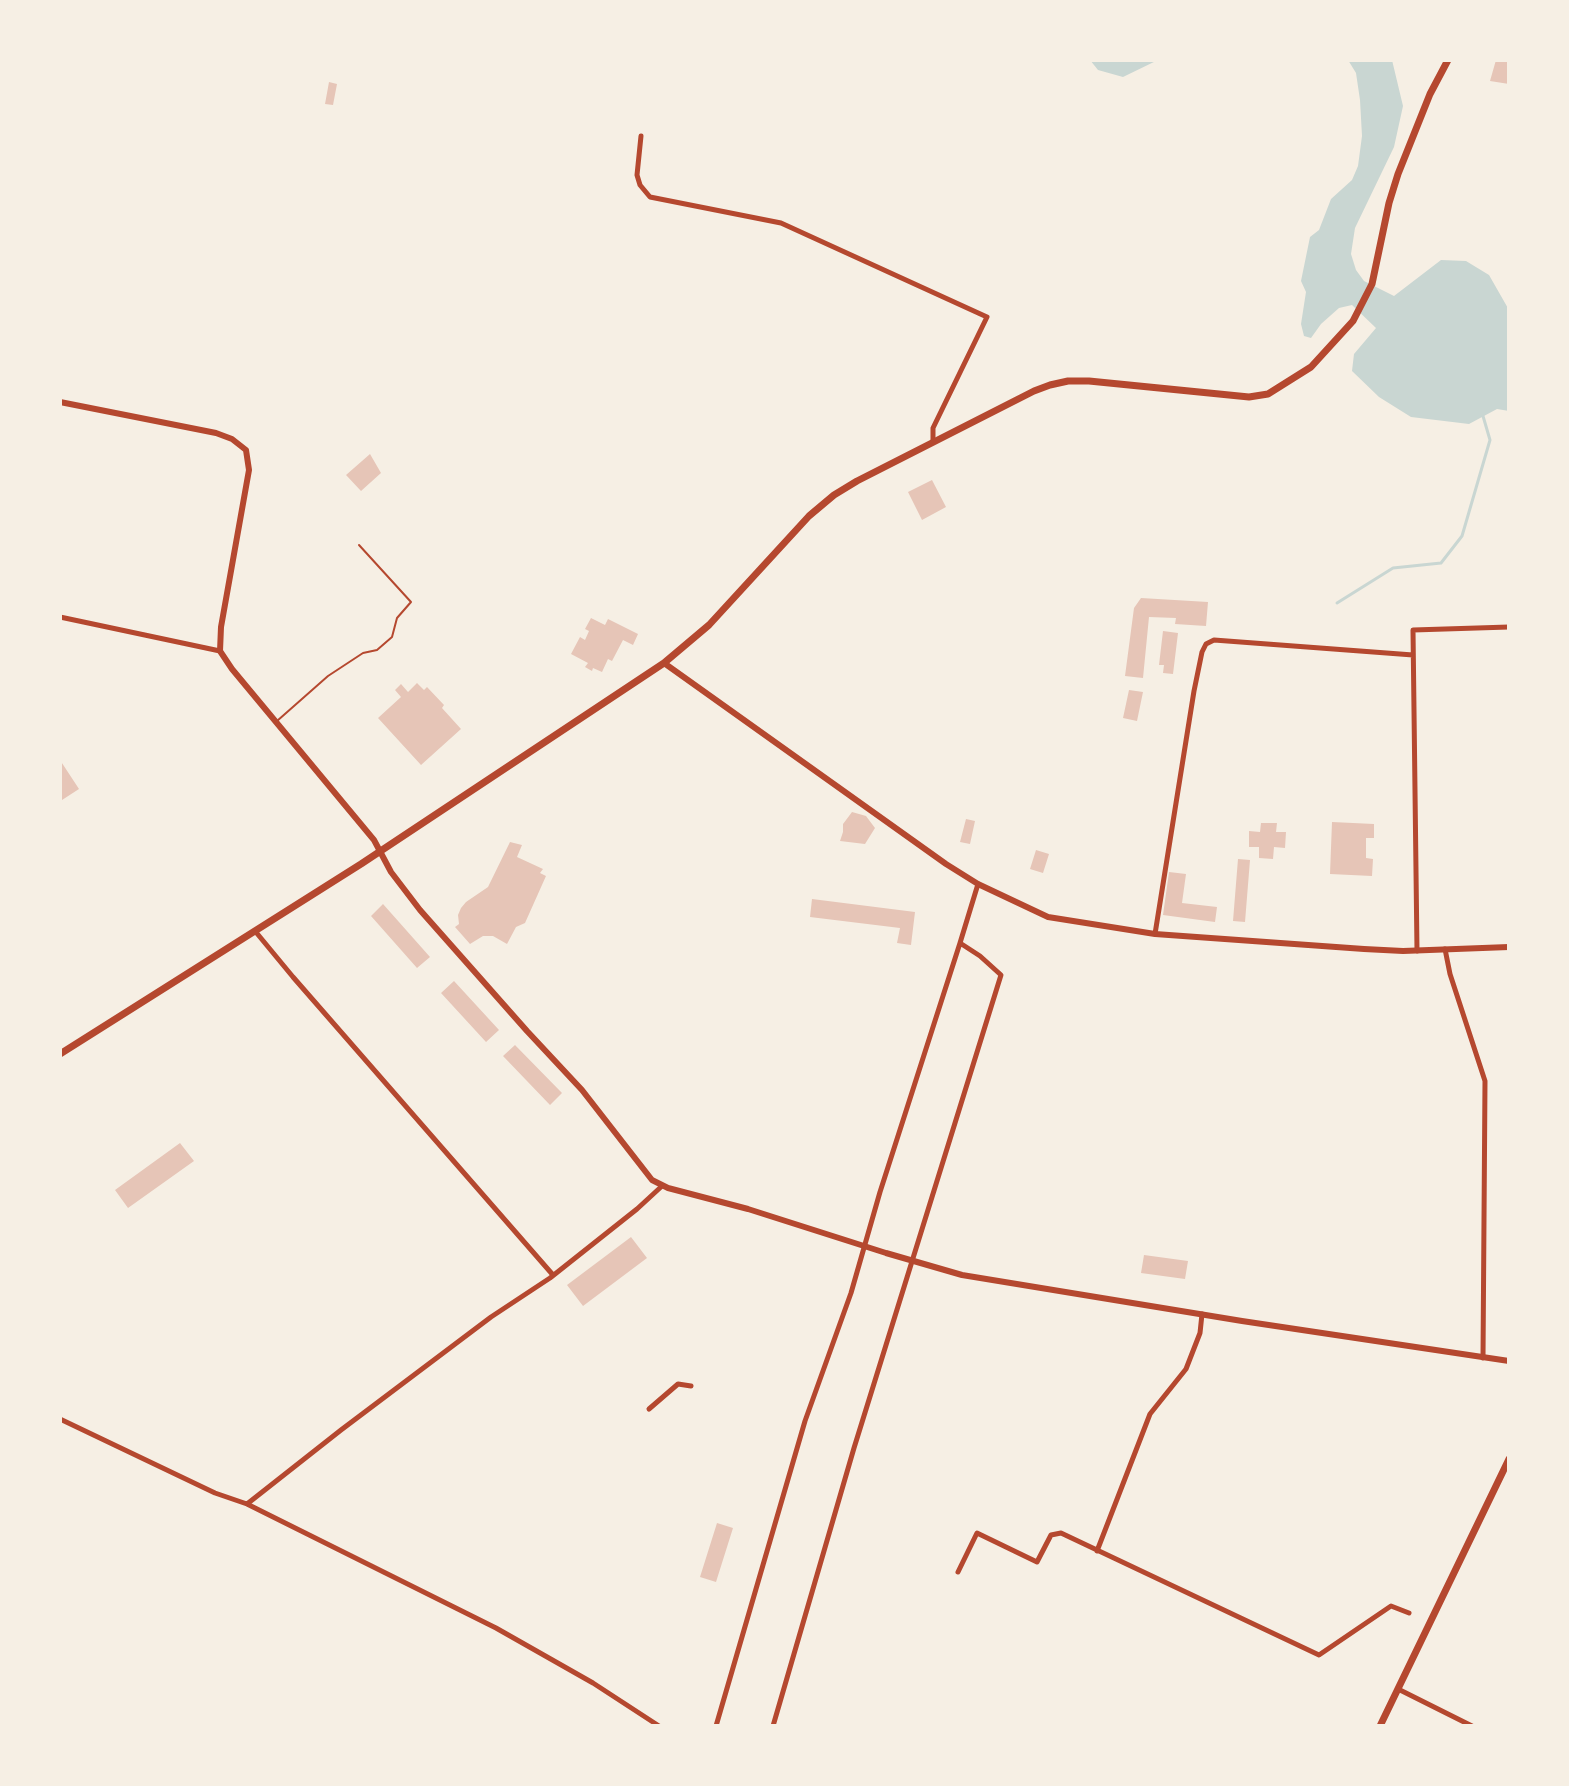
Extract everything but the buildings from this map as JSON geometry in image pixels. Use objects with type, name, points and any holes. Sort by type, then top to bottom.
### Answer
[{"type":"main road","points":[[60,1054],[380,852],[664,663],[709,625],[809,516],[828,499],[857,481],[1034,391],[1068,381],[1249,397],[1268,394],[1311,367],[1353,321],[1372,284],[1398,174],[1430,94],[1448,60]]},
{"type":"main road","points":[[1380,1726],[1509,1459]]},
{"type":"street","points":[[641,136],[637,175],[640,185],[650,197],[781,223],[987,317],[933,428],[933,442]]},
{"type":"street","points":[[60,402],[216,433],[232,439],[246,450],[249,470],[221,627],[220,651],[374,840],[391,872],[430,922],[582,1090],[652,1180],[662,1186],[972,1277],[1509,1361]]},
{"type":"street","points":[[60,617],[220,651]]},
{"type":"street","points":[[1417,951],[1413,630],[1509,627]]},
{"type":"street","points":[[1155,934],[1194,691],[1206,644],[1214,640],[1413,655]]},
{"type":"street","points":[[664,663],[978,884],[1048,917],[1155,934],[1364,949],[1417,951],[1509,947]]},
{"type":"street","points":[[716,1726],[805,1421],[851,1293],[978,884]]},
{"type":"street","points":[[255,931],[553,1275]]},
{"type":"street","points":[[773,1726],[854,1448],[1001,975],[960,943]]},
{"type":"street","points":[[1445,949],[1450,974],[1485,1081],[1483,1358]]},
{"type":"street","points":[[247,1504],[469,1334],[553,1275],[662,1186]]},
{"type":"street","points":[[1097,1551],[1150,1414],[1186,1369],[1200,1333],[1202,1314]]},
{"type":"street","points":[[649,1409],[678,1384],[691,1386]]},
{"type":"street","points":[[60,1419],[215,1493],[247,1504],[505,1632],[659,1726]]},
{"type":"street","points":[[958,1572],[977,1533],[1037,1562],[1051,1535],[1061,1533],[1319,1655],[1391,1606],[1409,1613]]},
{"type":"street","points":[[1398,1689],[1472,1726]]},
{"type":"lane","points":[[276,722],[328,676],[363,653],[377,650],[392,637],[397,618],[411,602],[359,545]]},
{"type":"shaded area","points":[[1090,60],[1158,60],[1123,77],[1098,70]]},
{"type":"shaded area","points":[[1348,60],[1392,60],[1403,106],[1394,147],[1355,228],[1351,254],[1356,270],[1364,281],[1394,296],[1441,260],[1466,261],[1489,275],[1509,310],[1509,411],[1497,409],[1469,424],[1411,417],[1379,397],[1352,371],[1354,354],[1376,328],[1352,305],[1339,308],[1311,338],[1304,336],[1301,324],[1306,292],[1301,281],[1310,237],[1319,230],[1331,199],[1352,180],[1358,166],[1362,136],[1360,100],[1356,73]]},
{"type":"waterway","points":[[1337,603],[1393,568],[1441,563],[1462,536],[1490,440],[1483,416]]}]
